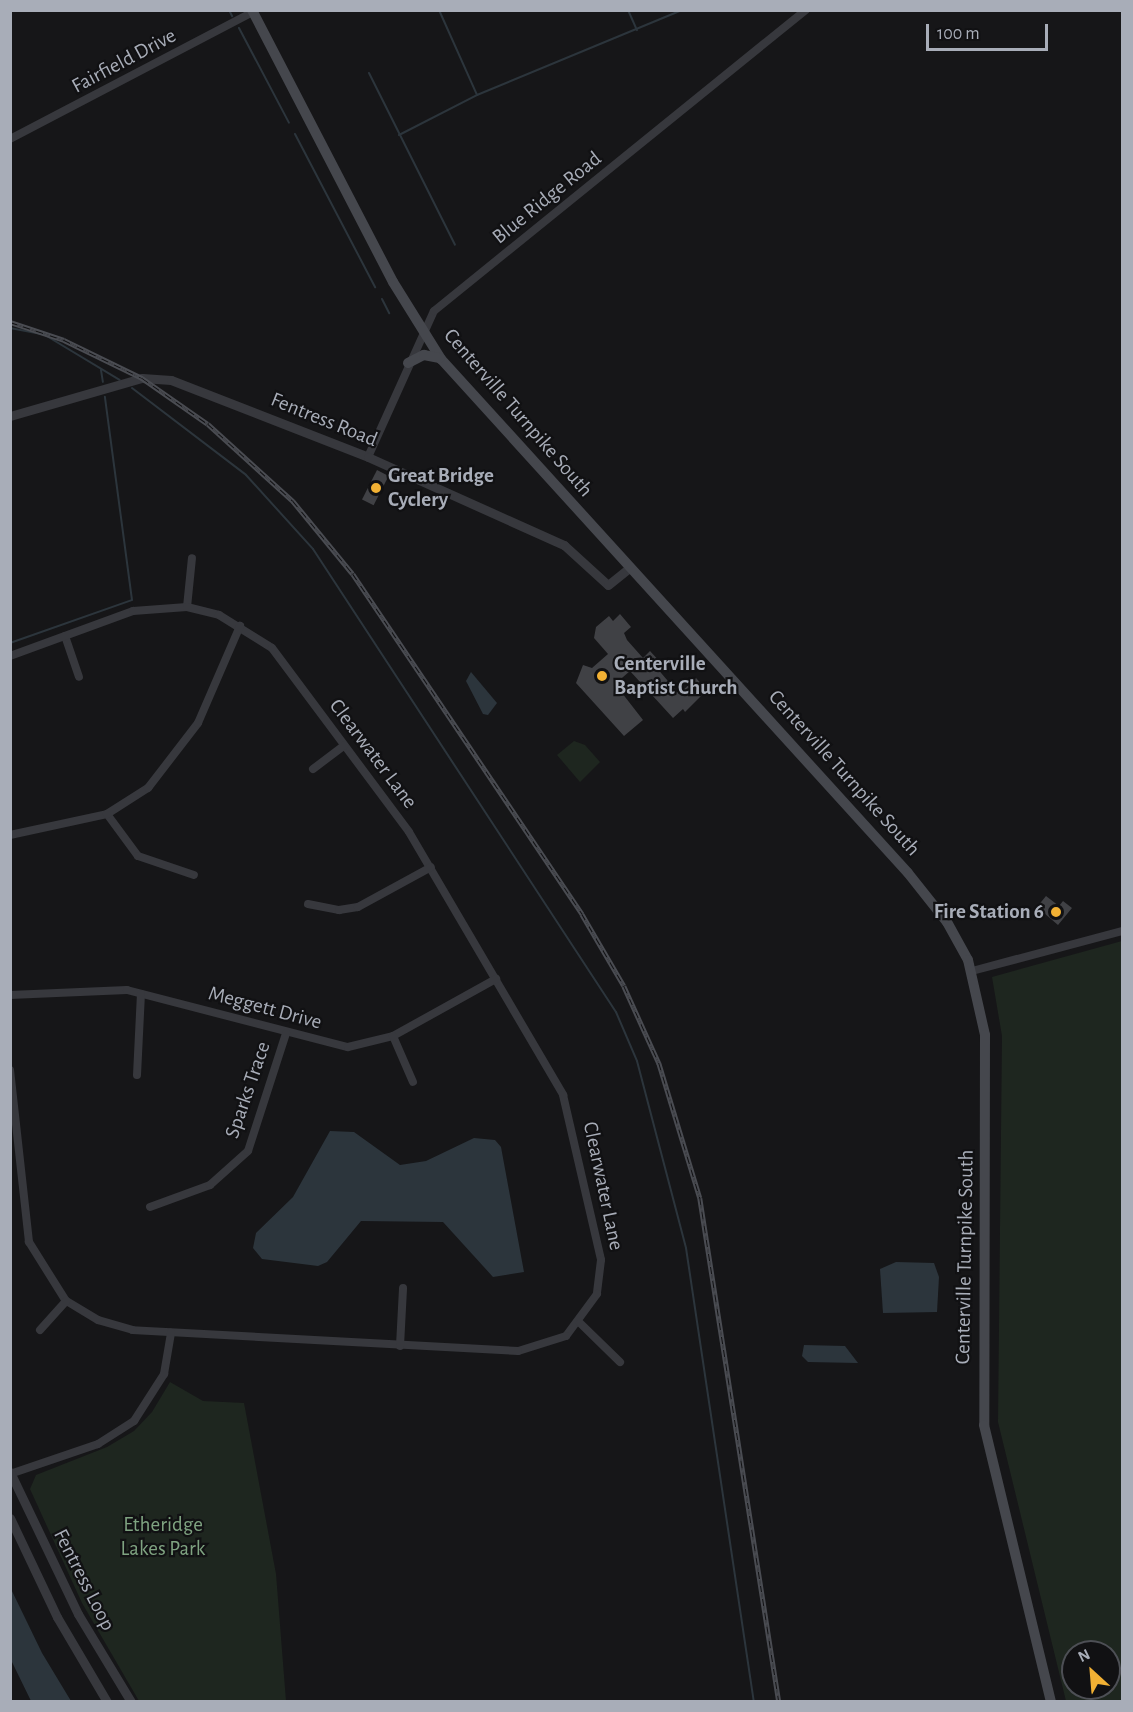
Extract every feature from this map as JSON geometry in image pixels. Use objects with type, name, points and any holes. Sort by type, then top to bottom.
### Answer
[{"type":"main road","name":"Centerville Turnpike South","points":[[252,11],[422,331],[441,359],[908,873],[947,922],[972,971],[984,1018],[986,1059],[984,1425],[1051,1701]]},
{"type":"main road","points":[[408,363],[424,355],[441,359]]},
{"type":"street","name":"Fairfield Drive","points":[[10,139],[252,11]]},
{"type":"street","name":"Blue Ridge Road","points":[[368,457],[422,331],[434,311],[802,12]]},
{"type":"street","name":"Fentress Road","points":[[10,416],[120,384],[158,378],[368,457],[572,549],[608,585],[630,567]]},
{"type":"street","points":[[187,607],[192,558]]},
{"type":"street","name":"Clearwater Lane","points":[[10,656],[133,611],[187,607],[240,626],[272,648],[431,867],[563,1095],[574,1130],[601,1260],[597,1294],[580,1323],[566,1336],[535,1349],[400,1346],[171,1333],[115,1326],[66,1301],[38,1262],[23,1221],[10,1070]]},
{"type":"street","points":[[10,835],[107,814],[148,788],[186,744],[240,626]]},
{"type":"street","points":[[64,636],[79,677]]},
{"type":"street","points":[[313,770],[344,747]]},
{"type":"street","points":[[107,814],[138,856],[194,875]]},
{"type":"street","points":[[308,904],[339,910],[358,907],[431,867]]},
{"type":"street","points":[[972,971],[1122,931]]},
{"type":"street","name":"Meggett Drive","points":[[10,995],[127,990],[286,1033],[348,1047],[393,1036],[496,979]]},
{"type":"street","points":[[137,1075],[141,994]]},
{"type":"street","name":"Sparks Trace","points":[[150,1207],[210,1185],[248,1150],[286,1033]]},
{"type":"street","points":[[393,1036],[413,1082]]},
{"type":"street","points":[[400,1346],[403,1288]]},
{"type":"street","points":[[40,1330],[66,1301]]},
{"type":"street","points":[[580,1323],[620,1362]]},
{"type":"street","points":[[11,1473],[98,1444],[134,1421],[164,1374],[171,1333]]},
{"type":"street","name":"Fentress Loop","points":[[11,1473],[78,1614],[131,1701]]},
{"type":"street","name":"Fentress Loop","points":[[10,1518],[57,1617],[107,1701]]},
{"type":"green space","points":[[574,741],[585,745],[600,762],[580,782],[557,755]]},
{"type":"green space","points":[[1122,941],[1122,1701],[1066,1701],[1121,1700],[1121,1640],[1061,1640],[1061,1680],[998,1422],[1002,1036],[992,977]]},
{"type":"green space","name":"Etheridge Lakes Park","points":[[170,1382],[203,1401],[244,1403],[276,1574],[286,1701],[139,1701],[82,1603],[30,1489],[36,1475],[107,1447],[134,1431],[152,1412]]},
{"type":"shaded area","points":[[471,672],[497,703],[488,715],[483,714],[466,681]]},
{"type":"shaded area","points":[[330,1131],[354,1132],[400,1165],[426,1161],[474,1138],[495,1140],[501,1147],[524,1272],[493,1277],[443,1222],[361,1221],[327,1262],[318,1266],[262,1259],[253,1248],[256,1233],[293,1197]]},
{"type":"shaded area","points":[[896,1262],[934,1263],[939,1277],[937,1312],[883,1313],[880,1269]]},
{"type":"shaded area","points":[[804,1345],[845,1346],[858,1363],[808,1362],[802,1356]]},
{"type":"shaded area","points":[[11,1589],[42,1653],[71,1701],[31,1701],[11,1660]]},
{"type":"building","name":"Great Bridge Cyclery","points":[[377,470],[389,476],[374,505],[362,499]]},
{"type":"building","name":"Centerville Baptist Church","points":[[620,614],[631,627],[624,633],[627,640],[643,658],[650,651],[661,663],[656,667],[679,694],[696,678],[707,690],[685,712],[683,709],[673,718],[630,671],[615,684],[643,720],[624,736],[576,683],[583,665],[592,668],[608,654],[594,638],[596,627],[609,616],[613,621]]},
{"type":"building","name":"Fire Station 6","points":[[1046,896],[1059,906],[1063,901],[1072,908],[1058,925],[1037,907]]},
{"type":"waterway","points":[[229,10],[232,16]]},
{"type":"waterway","points":[[439,10],[477,95]]},
{"type":"waterway","points":[[628,10],[637,30]]},
{"type":"waterway","points":[[399,135],[477,95],[682,10]]},
{"type":"waterway","points":[[239,28],[289,123]]},
{"type":"waterway","points":[[369,73],[455,245]]},
{"type":"waterway","points":[[295,134],[375,287]]},
{"type":"waterway","points":[[382,299],[389,313]]},
{"type":"waterway","points":[[10,328],[45,335],[120,380]]},
{"type":"waterway","points":[[101,370],[103,382]]},
{"type":"waterway","points":[[132,388],[246,475],[313,549],[616,1012],[637,1061],[686,1248],[754,1702]]},
{"type":"waterway","points":[[10,643],[132,600],[105,397]]},
{"type":"railway","points":[[10,322],[64,340],[142,378],[208,424],[293,501],[353,574],[582,914],[624,986],[659,1063],[700,1198],[779,1702]]},
{"type":"place","name":"Great Bridge Cyclery","points":[[376,488]]},
{"type":"place","name":"Centerville Baptist Church","points":[[602,676]]},
{"type":"place","name":"Fire Station 6","points":[[1056,912]]}]
